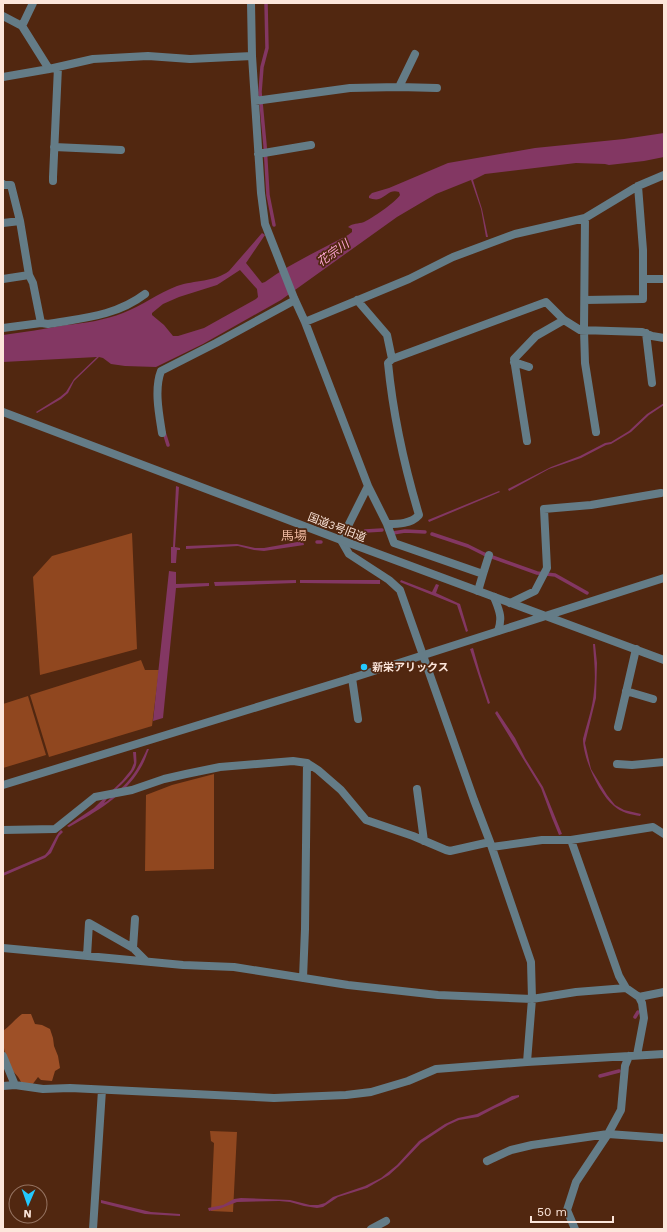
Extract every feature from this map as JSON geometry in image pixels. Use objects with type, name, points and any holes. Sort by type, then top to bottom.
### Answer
[{"type":"street","points":[[22,26],[33,3]]},
{"type":"street","points":[[251,3],[252,56],[260,193],[265,224],[294,299],[305,322],[368,486],[387,524],[394,543],[483,574]]},
{"type":"street","points":[[3,16],[22,26],[53,68],[53,181]]},
{"type":"street","points":[[399,87],[415,54]]},
{"type":"street","points":[[3,77],[93,59],[148,56],[190,60],[252,56]]},
{"type":"street","points":[[255,101],[350,88],[437,88]]},
{"type":"street","points":[[258,154],[311,145]]},
{"type":"street","points":[[54,147],[121,150]]},
{"type":"street","points":[[305,322],[409,279],[453,257],[515,234],[585,218],[638,186],[664,174]]},
{"type":"street","points":[[3,184],[11,185],[20,221],[29,275],[41,322]]},
{"type":"street","points":[[584,300],[643,299],[643,250],[638,186]]},
{"type":"street","points":[[585,218],[585,363],[596,432]]},
{"type":"street","points":[[3,223],[20,221]]},
{"type":"street","points":[[3,279],[29,275]]},
{"type":"street","points":[[643,279],[664,279]]},
{"type":"street","points":[[3,328],[41,322],[48,324],[113,312],[134,302],[145,294]]},
{"type":"street","points":[[162,433],[158,406],[161,371],[216,343],[294,299]]},
{"type":"street","points":[[357,300],[387,336],[392,359]]},
{"type":"street","points":[[387,524],[409,522],[416,518],[419,514],[410,484],[391,397],[388,363],[392,359],[546,302],[564,320],[580,330],[642,332],[652,336],[664,338]]},
{"type":"street","points":[[527,441],[514,359],[536,336],[564,320]]},
{"type":"street","points":[[646,334],[652,383]]},
{"type":"street","points":[[514,362],[529,367]]},
{"type":"street","name":"国道3号旧道","points":[[3,412],[664,660]]},
{"type":"street","points":[[368,486],[341,540],[349,554],[389,580],[400,590],[491,844],[531,962],[532,999],[527,1062]]},
{"type":"street","points":[[510,602],[535,591],[547,568],[544,509],[591,504],[661,493]]},
{"type":"street","points":[[478,591],[489,555]]},
{"type":"street","points":[[3,785],[352,678],[664,578]]},
{"type":"street","points":[[494,596],[501,613],[501,622],[498,631]]},
{"type":"street","points":[[618,727],[636,649]]},
{"type":"street","points":[[352,678],[358,719]]},
{"type":"street","points":[[626,691],[653,699]]},
{"type":"street","points":[[3,830],[55,829],[95,797],[132,790],[164,779],[220,767],[293,761],[307,763],[341,790],[366,820],[413,836],[450,851],[491,844],[542,840],[571,840],[653,827],[664,834]]},
{"type":"street","points":[[617,764],[632,765],[664,762]]},
{"type":"street","points":[[303,978],[307,763]]},
{"type":"street","points":[[417,789],[424,841]]},
{"type":"street","points":[[571,840],[619,976],[626,988],[639,997],[642,1003],[644,1018],[633,1055],[625,1066],[621,1110],[608,1134],[576,1182],[567,1210],[575,1229]]},
{"type":"street","points":[[133,948],[135,919]]},
{"type":"street","points":[[87,956],[89,923],[133,948],[146,961]]},
{"type":"street","points":[[3,948],[183,965],[234,967],[348,985],[438,995],[532,999],[576,992],[626,988]]},
{"type":"street","points":[[639,997],[664,992]]},
{"type":"street","points":[[3,1086],[15,1085],[43,1089],[70,1088],[274,1098],[346,1095],[371,1092],[408,1081],[436,1069],[664,1054]]},
{"type":"street","points":[[3,1056],[15,1085]]},
{"type":"street","points":[[93,1229],[102,1090]]},
{"type":"street","points":[[487,1161],[511,1150],[532,1145],[608,1134],[664,1138]]},
{"type":"street","points":[[371,1229],[386,1221]]},
{"type":"shaded area","points":[[132,533],[137,649],[40,675],[33,577],[52,556]]},
{"type":"shaded area","points":[[141,660],[145,670],[159,670],[152,726],[49,757],[30,695]]},
{"type":"shaded area","points":[[28,696],[46,755],[3,768],[3,704]]},
{"type":"shaded area","points":[[214,774],[214,869],[145,871],[146,795],[172,785]]},
{"type":"shaded area","points":[[22,1014],[31,1014],[35,1024],[42,1025],[50,1029],[60,1068],[55,1071],[52,1081],[41,1080],[38,1077],[32,1085],[21,1082],[11,1069],[4,1050],[3,1031]]},
{"type":"shaded area","points":[[210,1131],[237,1132],[233,1212],[211,1211],[214,1143],[211,1141]]},
{"type":"water","name":"花宗川","points":[[664,133],[664,157],[609,165],[576,163],[485,174],[473,180],[482,209],[488,237],[486,237],[481,209],[471,180],[436,194],[397,217],[281,300],[203,344],[156,367],[111,364],[99,357],[74,381],[68,393],[61,399],[37,413],[36,412],[66,392],[74,379],[97,357],[3,362],[3,335],[109,318],[130,310],[177,286],[223,275],[229,271],[262,233],[265,235],[246,263],[262,283],[265,282],[295,263],[348,235],[352,232],[352,229],[348,227],[372,218],[389,206],[400,195],[399,192],[393,191],[379,199],[369,198],[372,193],[389,188],[448,163],[535,148],[624,139]],"holes":[[[240,270],[257,289],[258,297],[256,299],[204,328],[178,336],[173,336],[164,325],[152,315],[152,313],[163,304],[179,297],[217,285]]]},
{"type":"water","points":[[664,403],[664,405],[649,415],[631,432],[611,444],[606,445],[581,458],[549,469],[509,491],[508,489],[551,467],[580,456],[605,443],[611,442],[629,431],[647,414]]},
{"type":"water","points":[[176,486],[179,487],[175,547],[180,548],[180,550],[177,550],[176,563],[171,563],[171,547],[173,547]]},
{"type":"water","points":[[499,491],[500,492],[429,522],[428,520]]},
{"type":"water","points":[[303,541],[304,545],[264,551],[238,546],[186,549],[186,546],[237,544],[255,548],[264,548]]},
{"type":"water","points":[[169,571],[176,572],[176,584],[209,583],[209,586],[176,588],[163,718],[153,721]]},
{"type":"water","points":[[296,580],[296,583],[215,586],[214,582]]},
{"type":"water","points":[[300,580],[380,580],[380,584],[300,583]]},
{"type":"water","points":[[401,580],[432,592],[436,584],[439,585],[436,593],[460,604],[468,631],[466,632],[457,605],[400,582]]},
{"type":"water","points":[[593,644],[595,644],[597,663],[596,698],[585,743],[591,769],[615,805],[624,810],[641,814],[640,816],[619,810],[608,800],[593,775],[586,756],[583,739],[590,715],[595,685]]},
{"type":"water","points":[[473,648],[490,703],[488,704],[470,649]]},
{"type":"water","points":[[497,711],[515,738],[525,758],[543,787],[562,834],[559,835],[541,788],[495,713]]},
{"type":"water","points":[[147,749],[149,749],[141,767],[133,779],[118,795],[99,809],[69,827],[67,826],[94,808],[122,781],[131,770],[134,763],[133,752],[136,752],[136,763],[134,770],[104,803],[122,788],[134,773]]},
{"type":"water","points":[[61,830],[63,832],[59,836],[51,853],[45,858],[3,876],[3,873],[45,855]]},
{"type":"water","points":[[519,1095],[519,1097],[478,1117],[459,1120],[448,1125],[421,1143],[389,1175],[367,1188],[338,1197],[323,1207],[317,1208],[279,1201],[237,1202],[209,1211],[208,1208],[223,1205],[234,1199],[241,1198],[290,1200],[310,1205],[325,1203],[333,1197],[365,1186],[381,1178],[397,1165],[419,1141],[445,1124],[458,1118],[477,1114],[512,1096]]},
{"type":"water","points":[[101,1200],[151,1212],[180,1214],[180,1216],[145,1214],[101,1203]]},
{"type":"waterway","points":[[266,3],[267,48],[262,67],[260,92],[268,195],[274,225]]},
{"type":"waterway","points":[[164,432],[168,445]]},
{"type":"waterway","points":[[365,531],[382,530]]},
{"type":"waterway","points":[[393,533],[405,531],[425,532]]},
{"type":"waterway","points":[[432,534],[468,546],[484,554],[537,573],[555,575],[587,593]]},
{"type":"waterway","points":[[635,1017],[638,1012]]},
{"type":"waterway","points":[[600,1076],[619,1071]]},
{"type":"place","name":"新栄アリックス","points":[[364,667]]},
{"type":"district","name":"馬場","points":[[294,535]]}]
